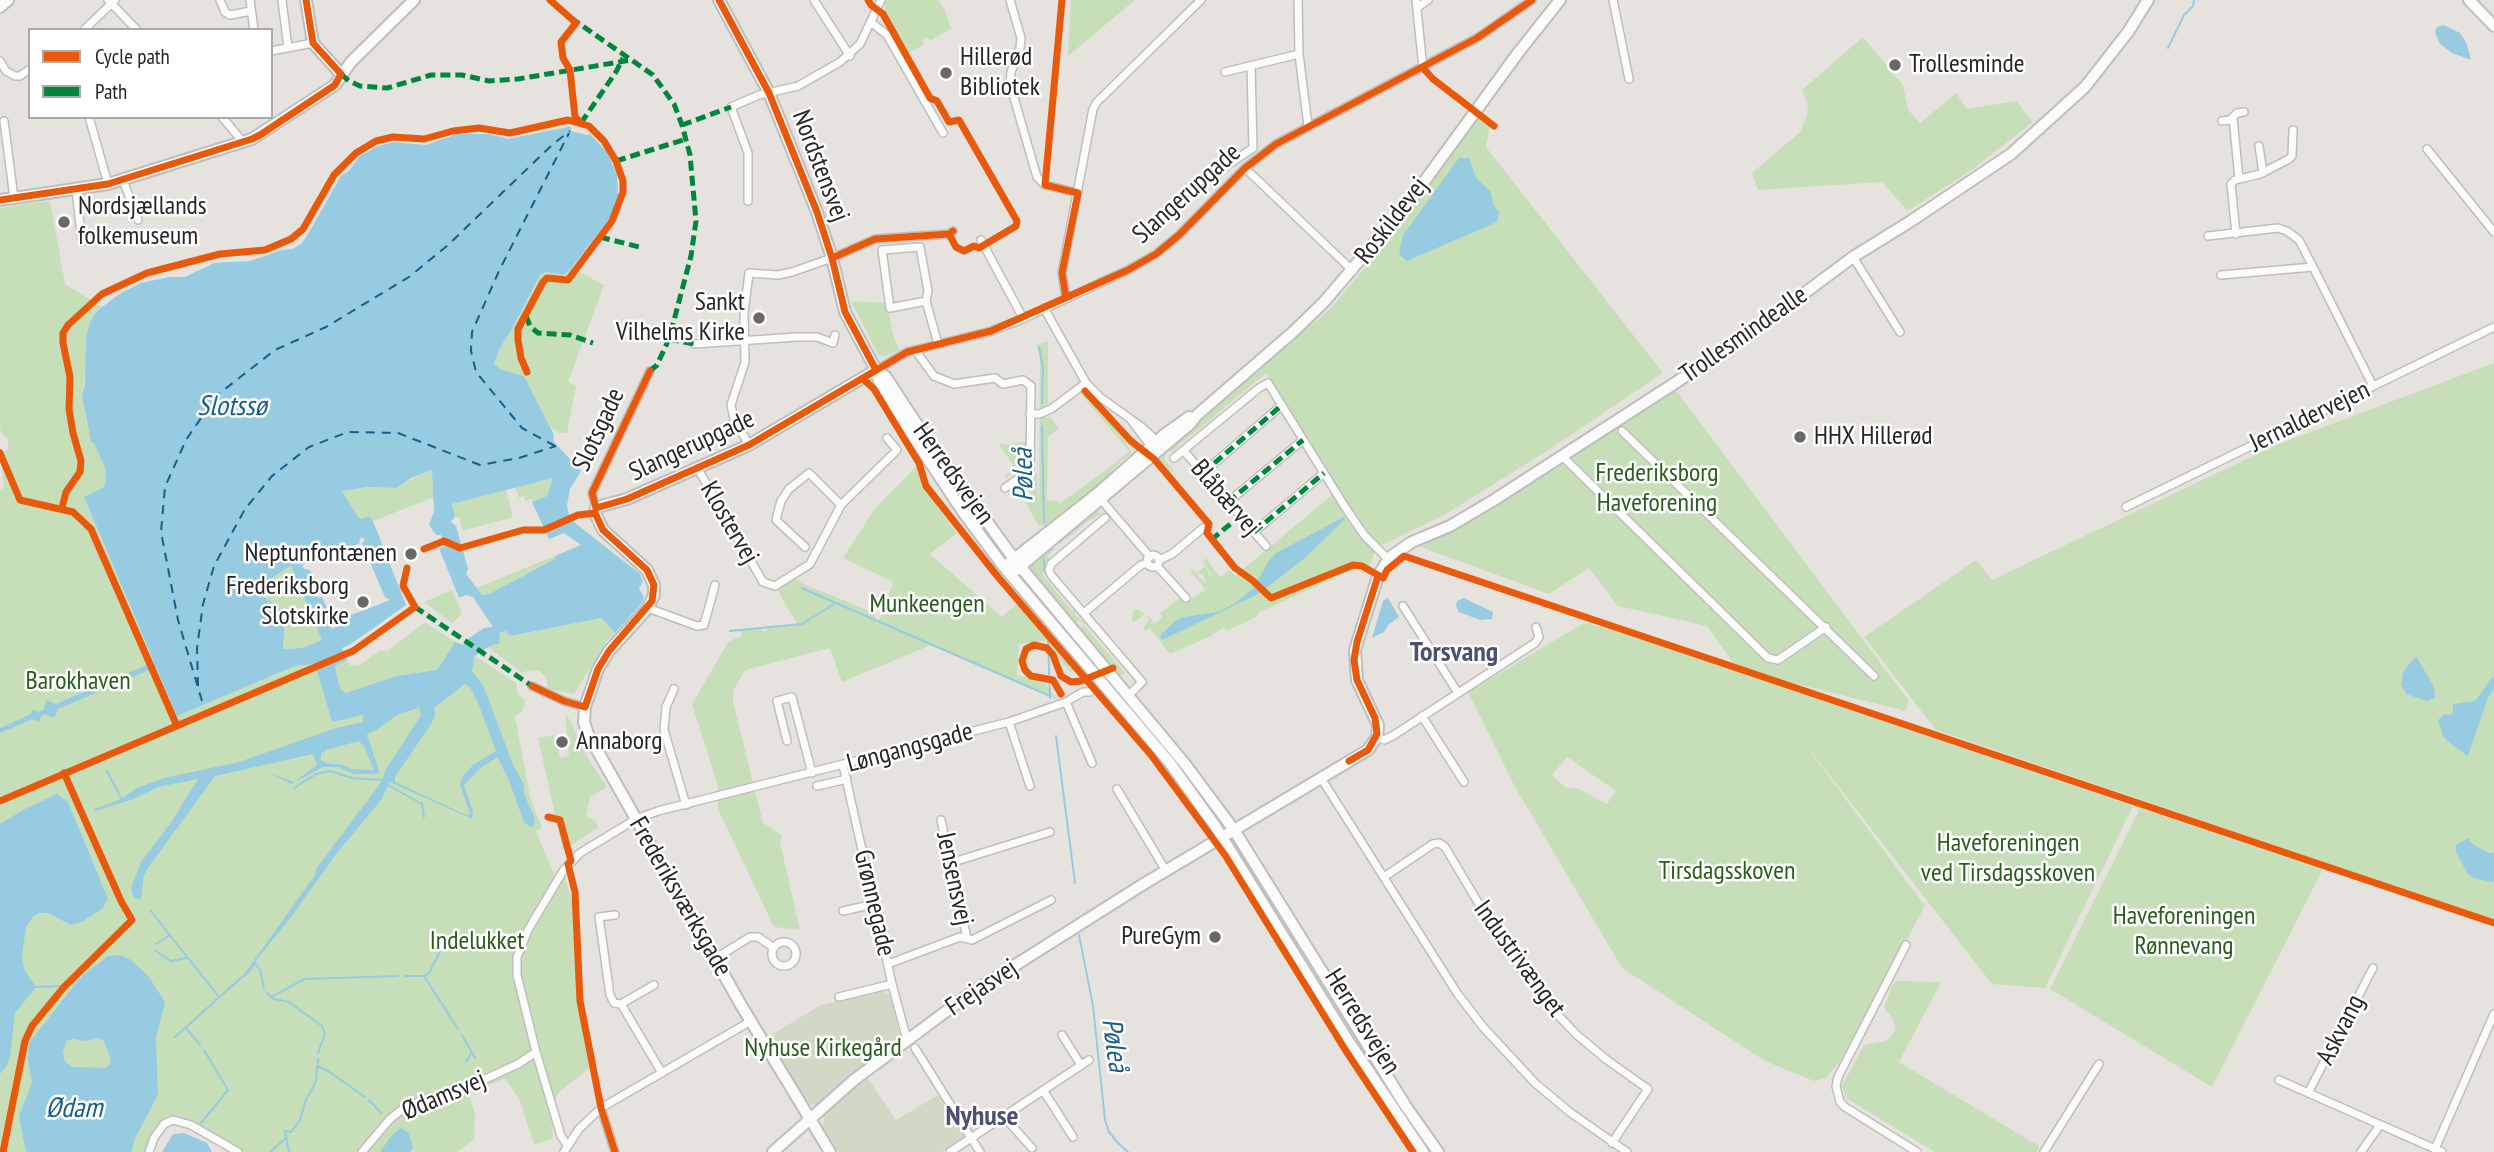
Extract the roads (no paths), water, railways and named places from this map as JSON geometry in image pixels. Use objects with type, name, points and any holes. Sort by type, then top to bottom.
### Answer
[{"type":"street","points":[[0,7],[8,0]]},
{"type":"street","points":[[220,0],[225,12],[230,15],[251,11]]},
{"type":"street","points":[[250,0],[254,28]]},
{"type":"street","points":[[282,0],[288,48]]},
{"type":"street","points":[[306,0],[313,43],[341,74]]},
{"type":"street","points":[[0,200],[108,184],[260,135],[335,85],[341,74],[414,0]]},
{"type":"street","name":"Nordstensvej","points":[[719,0],[769,93],[817,212],[845,312],[876,370]]},
{"type":"street","points":[[814,0],[849,56]]},
{"type":"street","points":[[748,201],[748,153],[731,107],[798,86],[849,56],[860,44],[881,0]]},
{"type":"street","points":[[1010,0],[1021,38],[1010,84],[1037,177],[1045,185],[1078,192]]},
{"type":"street","points":[[1066,298],[1062,273],[1093,109],[1201,0]]},
{"type":"street","points":[[1298,0],[1299,54],[1308,126]]},
{"type":"street","points":[[1423,68],[1417,4],[1428,0]]},
{"type":"street","name":"Slangerupgade","points":[[596,511],[749,445],[915,350],[988,332],[1128,270],[1156,254],[1179,235],[1245,168],[1276,144],[1477,38],[1532,0]]},
{"type":"street","name":"Roskildevej","points":[[1007,571],[1100,497],[1186,418],[1197,415],[1293,332],[1353,271],[1410,201],[1518,52],[1560,0]]},
{"type":"street","points":[[1613,0],[1629,79]]},
{"type":"street","name":"Trollesmindealle","points":[[1388,559],[1412,542],[1450,526],[1494,500],[1562,456],[1742,338],[1853,257],[2000,162],[2085,88],[2129,32],[2148,0]]},
{"type":"street","points":[[2469,0],[2494,26]]},
{"type":"street","points":[[86,28],[111,1],[134,28]]},
{"type":"street","points":[[872,23],[887,35],[943,133]]},
{"type":"street","points":[[273,51],[313,43]]},
{"type":"street","points":[[1225,72],[1299,54]]},
{"type":"street","points":[[0,61],[6,71],[15,76],[28,70]]},
{"type":"street","points":[[1226,166],[1253,148],[1251,66]]},
{"type":"street","points":[[2222,121],[2233,118],[2238,112],[2244,112]]},
{"type":"street","points":[[2233,118],[2239,179]]},
{"type":"street","points":[[90,119],[108,184]]},
{"type":"street","points":[[224,119],[243,142]]},
{"type":"street","points":[[4,121],[13,198]]},
{"type":"street","points":[[2236,234],[2231,185],[2239,179],[2263,173],[2292,156],[2293,130]]},
{"type":"street","points":[[2259,146],[2263,173]]},
{"type":"street","points":[[2427,149],[2494,232]]},
{"type":"street","name":"Slangerupgade","points":[[1245,168],[1353,271]]},
{"type":"street","points":[[123,180],[138,220]]},
{"type":"street","points":[[76,190],[82,242]]},
{"type":"street","points":[[2208,236],[2278,228],[2299,240],[2373,386]]},
{"type":"street","points":[[749,445],[734,419],[731,405],[745,362],[744,313],[749,273],[778,275],[832,258],[875,239],[949,234],[953,231]]},
{"type":"street","points":[[981,240],[1023,318]]},
{"type":"street","points":[[926,301],[890,308],[882,250],[920,247],[928,290],[926,301],[938,344]]},
{"type":"street","points":[[1853,257],[1900,332]]},
{"type":"street","points":[[2221,275],[2313,267]]},
{"type":"street","points":[[1044,308],[1086,383],[1131,420],[1155,446]]},
{"type":"street","name":"Jernaldervejen","points":[[2126,507],[2494,327]]},
{"type":"street","points":[[694,344],[817,337],[833,343],[835,335]]},
{"type":"street","points":[[915,350],[934,376],[954,384],[995,378],[1003,384],[1023,380],[1031,386],[1031,470],[1005,488]]},
{"type":"street","name":"Herredsvejen","points":[[876,370],[886,377],[918,426],[1018,563],[1185,764],[1234,830],[1405,1105],[1438,1152]]},
{"type":"street","name":"Herredsvejen","points":[[876,370],[879,381],[933,467],[1007,571],[1170,763],[1223,838],[1347,1039],[1423,1152]]},
{"type":"street","name":"Slotsgade","points":[[648,608],[654,595],[651,578],[647,570],[603,530],[592,493],[650,371]]},
{"type":"street","points":[[1030,414],[1039,414],[1052,408],[1086,383]]},
{"type":"street","points":[[1174,458],[1265,383],[1269,384],[1364,535],[1388,559],[1378,576],[1354,660],[1357,680],[1378,725],[1377,737]]},
{"type":"street","points":[[1203,473],[1282,405]]},
{"type":"street","points":[[1622,430],[1874,676]]},
{"type":"street","name":"Klostervej","points":[[698,469],[763,582],[775,586],[810,564],[841,505],[897,450],[887,438]]},
{"type":"street","points":[[1228,502],[1303,440]]},
{"type":"street","name":"Blåbærvej","points":[[1184,451],[1266,546]]},
{"type":"street","points":[[1562,456],[1768,658],[1778,660],[1826,627]]},
{"type":"street","name":"Klostervej","points":[[805,547],[776,520],[781,501],[789,489],[808,473],[841,505]]},
{"type":"street","points":[[1254,532],[1324,473]]},
{"type":"street","points":[[1100,497],[1149,560]]},
{"type":"street","points":[[1105,518],[1049,567],[1051,575],[1142,682],[1129,695]]},
{"type":"street","points":[[1158,563],[1203,528]]},
{"type":"street","points":[[1084,613],[1141,565],[1156,556],[1158,563],[1186,598]]},
{"type":"street","points":[[648,608],[697,626],[704,625],[715,584]]},
{"type":"street","points":[[1403,606],[1458,693]]},
{"type":"street","name":"Frederiksværksgade","points":[[648,608],[609,651],[598,669],[585,707],[584,722],[588,734],[751,1021],[830,1152]]},
{"type":"street","name":"Frejasvej","points":[[774,1152],[855,1080],[911,1044],[968,995],[1368,750],[1377,737],[1387,739],[1458,693],[1535,643],[1539,637],[1536,627]]},
{"type":"street","points":[[532,686],[564,701],[585,707]]},
{"type":"street","points":[[674,689],[666,707],[664,730],[686,804]]},
{"type":"street","name":"Løngangsgade","points":[[566,1149],[536,1052],[517,975],[517,957],[528,930],[563,871],[580,853],[635,819],[1009,722],[1066,702],[1083,692],[1090,692]]},
{"type":"street","name":"Løngangsgade","points":[[787,741],[777,701],[792,697],[812,773]]},
{"type":"street","points":[[1066,702],[1092,763]]},
{"type":"street","points":[[1422,716],[1464,782]]},
{"type":"street","name":"Løngangsgade","points":[[1009,722],[1030,786]]},
{"type":"street","name":"Grønnegade","points":[[843,765],[892,984],[911,1044],[980,1152]]},
{"type":"street","points":[[1321,778],[1457,993],[1483,1027],[1535,1084],[1627,1152]]},
{"type":"street","points":[[817,786],[847,779]]},
{"type":"street","points":[[1117,789],[1166,872]]},
{"type":"street","name":"Jensensvej","points":[[941,820],[967,938]]},
{"type":"street","points":[[950,863],[1050,832]]},
{"type":"street","name":"Industrivænget","points":[[1384,877],[1433,844],[1442,844],[1504,946],[1552,1010],[1607,1060],[1648,1089],[1612,1143]]},
{"type":"street","name":"Jensensvej","points":[[888,964],[960,937],[972,940],[1051,900]]},
{"type":"street","points":[[843,911],[874,904]]},
{"type":"street","points":[[615,915],[599,917],[610,995],[614,1003],[621,1004],[654,985]]},
{"type":"street","points":[[716,958],[750,937],[758,937],[774,948]]},
{"type":"street","points":[[1906,945],[1838,1077],[1836,1086],[1840,1102],[1845,1107],[1917,1152]]},
{"type":"street","name":"Askvang","points":[[2308,1093],[2373,968]]},
{"type":"street","points":[[839,997],[892,984]]},
{"type":"street","points":[[621,1004],[662,1073]]},
{"type":"street","points":[[2279,1080],[2438,1151],[2494,1014]]},
{"type":"street","points":[[566,1149],[579,1129],[601,1108],[751,1021]]},
{"type":"street","points":[[1062,1035],[1082,1065]]},
{"type":"street","name":"Ødamsvej","points":[[362,1152],[390,1119],[405,1107],[483,1080],[518,1064],[536,1052]]},
{"type":"street","points":[[950,1152],[1089,1060]]},
{"type":"street","points":[[2045,1152],[2099,1064]]},
{"type":"street","points":[[1044,1090],[1073,1137]]},
{"type":"street","points":[[601,1108],[615,1152]]},
{"type":"street","points":[[1003,1116],[1032,1149]]},
{"type":"street","points":[[149,1152],[154,1138],[164,1124],[173,1120],[191,1125],[238,1152]]},
{"type":"street","points":[[2361,1152],[2380,1125]]},
{"type":"water","points":[[2444,25],[2460,33],[2466,42],[2471,60],[2452,53],[2440,44],[2435,32],[2437,27]]},
{"type":"water","name":"Slotssø","points":[[571,127],[571,131],[590,134],[607,152],[617,175],[618,195],[611,216],[564,275],[546,272],[540,275],[494,364],[500,369],[524,376],[553,433],[554,442],[581,471],[570,489],[567,505],[570,519],[640,574],[643,581],[639,589],[644,597],[642,603],[615,633],[602,618],[510,636],[506,631],[499,633],[500,643],[475,656],[472,671],[484,687],[513,765],[524,784],[524,794],[535,819],[534,826],[530,827],[524,822],[508,778],[497,757],[478,770],[464,785],[473,812],[472,819],[390,782],[381,800],[337,853],[257,959],[252,970],[213,1004],[212,1002],[245,973],[315,875],[316,869],[382,781],[385,771],[421,715],[419,708],[397,715],[367,734],[379,771],[377,774],[353,774],[338,767],[323,767],[291,784],[269,773],[294,782],[317,765],[313,754],[215,776],[148,868],[144,875],[141,898],[133,896],[131,888],[141,862],[170,824],[198,779],[158,787],[131,800],[95,811],[94,809],[164,778],[239,762],[336,728],[363,722],[363,715],[332,722],[315,664],[295,666],[177,716],[156,667],[58,709],[54,718],[45,714],[39,722],[33,719],[0,733],[0,728],[31,714],[33,709],[39,712],[43,710],[47,700],[56,704],[154,662],[84,497],[104,487],[106,478],[106,470],[94,443],[91,442],[82,396],[85,384],[86,337],[90,323],[102,307],[141,283],[169,277],[185,277],[214,263],[250,261],[293,249],[302,243],[341,176],[349,171],[359,157],[376,147],[393,142],[426,145],[457,134],[489,134],[508,139]],"holes":[[[432,470],[434,512],[429,525],[436,535],[441,535],[445,547],[439,548],[459,598],[466,595],[473,597],[493,627],[484,628],[463,645],[455,642],[437,670],[396,676],[346,693],[340,689],[335,666],[347,660],[342,648],[406,605],[373,521],[370,516],[362,519],[358,517],[342,491],[368,487],[396,488],[411,478]],[[553,478],[547,496],[532,502],[549,539],[564,533],[581,545],[557,555],[553,560],[489,594],[482,595],[466,574],[468,569],[456,526],[451,522],[455,516],[452,504]],[[362,537],[365,540],[362,544],[385,597],[390,600],[338,620],[340,624],[333,629],[328,624],[332,619],[322,597],[318,598],[315,593],[319,591],[310,570],[302,566],[307,561],[312,564],[360,543]],[[291,566],[322,640],[303,648],[283,649],[283,618],[287,613],[258,593],[276,575]],[[465,684],[470,687],[478,703],[496,751],[473,765],[463,776],[460,785],[470,813],[468,816],[395,782],[395,777],[435,716],[434,708]],[[359,741],[364,746],[374,770],[351,769],[327,763],[321,760],[321,754],[326,750]]]},
{"type":"water","points":[[1459,158],[1469,158],[1476,178],[1491,192],[1493,204],[1499,213],[1497,222],[1407,261],[1399,254],[1403,235]]},
{"type":"water","points":[[1344,517],[1345,519],[1306,557],[1260,593],[1162,640],[1160,636],[1174,622],[1184,617],[1218,612],[1234,604],[1254,588],[1276,553]]},
{"type":"water","points":[[1388,598],[1399,617],[1388,625],[1384,632],[1372,638],[1383,601]]},
{"type":"water","points":[[1464,598],[1493,612],[1492,619],[1480,620],[1459,612],[1457,601]]},
{"type":"water","points":[[2416,656],[2434,687],[2435,698],[2427,701],[2406,694],[2401,685],[2403,672]]},
{"type":"water","points":[[2494,675],[2494,689],[2488,697],[2468,756],[2443,736],[2438,720],[2444,715],[2453,714],[2453,704],[2475,701]]},
{"type":"water","points":[[57,794],[68,802],[108,899],[103,908],[82,922],[71,925],[48,913],[39,913],[26,927],[22,955],[24,969],[36,987],[15,1013],[10,1056],[0,1074],[0,824]]},
{"type":"water","points":[[2468,838],[2472,844],[2494,853],[2494,882],[2476,879],[2468,874],[2456,852],[2456,845]]},
{"type":"water","name":"Ødam","points":[[120,955],[131,960],[149,977],[165,1002],[156,1038],[158,1095],[134,1140],[132,1152],[26,1152],[19,1116],[32,1083],[28,1060],[29,1043],[80,978],[108,956]],"holes":[[[97,1038],[104,1041],[110,1057],[106,1068],[73,1067],[65,1062],[63,1052],[66,1041]]]},
{"type":"water","points":[[401,1128],[409,1133],[413,1148],[410,1152],[380,1152],[392,1135]]},
{"type":"water","points":[[184,1133],[207,1143],[212,1152],[162,1152],[173,1134]]},
{"type":"waterway","points":[[2168,48],[2194,0]]},
{"type":"waterway","name":"Pøleå","points":[[1039,347],[1043,367],[1042,403]]},
{"type":"waterway","name":"Pøleå","points":[[1042,426],[1044,522]]},
{"type":"waterway","name":"Pøleå","points":[[1044,559],[1044,571]]},
{"type":"waterway","points":[[802,588],[836,603]]},
{"type":"waterway","points":[[730,631],[802,624],[836,603],[1050,696]]},
{"type":"waterway","name":"Pøleå","points":[[1048,638],[1050,698]]},
{"type":"waterway","name":"Pøleå","points":[[1056,736],[1075,883]]},
{"type":"waterway","points":[[107,771],[121,798]]},
{"type":"waterway","points":[[294,788],[316,774],[330,771],[352,778],[382,780]]},
{"type":"waterway","points":[[386,784],[422,804],[424,817]]},
{"type":"waterway","points":[[150,910],[219,997]]},
{"type":"waterway","points":[[156,944],[170,935]]},
{"type":"waterway","name":"Pøleå","points":[[1079,935],[1093,1006],[1105,1120],[1109,1132],[1128,1152]]},
{"type":"waterway","points":[[405,976],[424,976],[429,973],[446,940]]},
{"type":"waterway","points":[[156,951],[171,961],[187,958]]},
{"type":"waterway","points":[[255,963],[260,970],[264,988]]},
{"type":"waterway","points":[[271,997],[305,979],[398,976]]},
{"type":"waterway","points":[[424,976],[458,1029]]},
{"type":"waterway","points":[[36,987],[61,986]]},
{"type":"waterway","points":[[267,993],[274,999],[289,1002],[322,1026],[325,1034],[318,1053]]},
{"type":"waterway","points":[[175,1037],[213,1003]]},
{"type":"waterway","points":[[186,1028],[200,1045]]},
{"type":"waterway","points":[[462,1035],[475,1058]]},
{"type":"waterway","points":[[201,1123],[228,1090],[204,1050]]},
{"type":"waterway","points":[[466,1062],[472,1052]]},
{"type":"waterway","points":[[289,1152],[285,1131],[291,1132],[300,1120],[305,1102],[316,1081],[318,1059]]},
{"type":"waterway","points":[[319,1067],[365,1097]]},
{"type":"waterway","points":[[369,1100],[381,1113]]},
{"type":"waterway","points":[[270,1152],[285,1139]]},
{"type":"place","name":"Trollesminde","points":[[1895,65]]},
{"type":"place","name":"Hillerød Bibliotek","points":[[946,73]]},
{"type":"place","name":"Nordsjællands folkemuseum","points":[[64,222]]},
{"type":"place","name":"Sankt Vilhelms Kirke","points":[[759,318]]},
{"type":"place","name":"HHX Hillerød","points":[[1800,437]]},
{"type":"place","name":"Neptunfontænen","points":[[411,554]]},
{"type":"place","name":"Frederiksborg Slotskirke","points":[[363,602]]},
{"type":"place","name":"Annaborg","points":[[562,742]]},
{"type":"place","name":"PureGym","points":[[1215,937]]},
{"type":"district","name":"Torsvang","points":[[1454,653]]},
{"type":"district","name":"Nyhuse","points":[[982,1117]]},
{"type":"park label","name":"Frederiksborg Haveforening","points":[[1657,489]]},
{"type":"park label","name":"Munkeengen","points":[[927,605]]},
{"type":"park label","name":"Barokhaven","points":[[78,682]]},
{"type":"park label","name":"Haveforeningen ved Tirsdagsskoven","points":[[2008,859]]},
{"type":"park label","name":"Tirsdagsskoven","points":[[1727,872]]},
{"type":"park label","name":"Haveforeningen Rønnevang","points":[[2184,932]]},
{"type":"park label","name":"Indelukket","points":[[477,942]]},
{"type":"park label","name":"Nyhuse Kirkegård","points":[[823,1049]]}]
